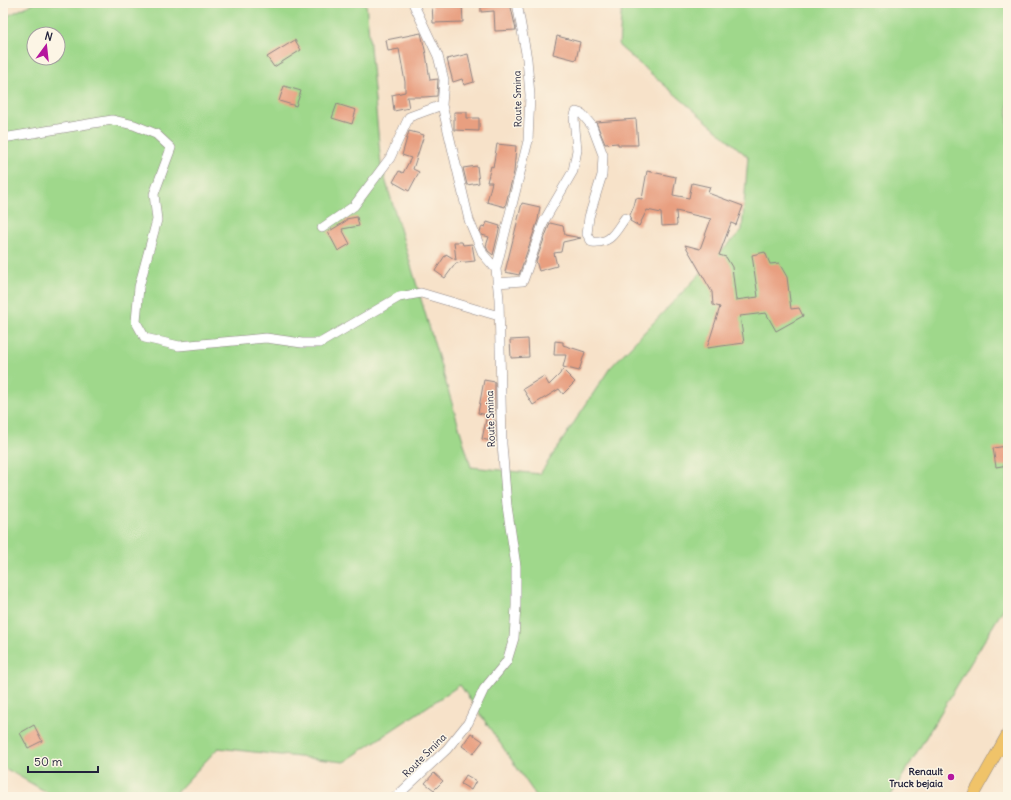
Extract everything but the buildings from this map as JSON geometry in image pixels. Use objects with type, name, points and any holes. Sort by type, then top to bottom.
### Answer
[{"type":"main road","points":[[972,797],[1008,733]]},
{"type":"street","points":[[413,3],[438,56],[444,80],[442,105],[469,220],[483,254],[496,269]]},
{"type":"street","name":"Route Smina","points":[[396,797],[447,750],[468,723],[484,689],[507,661],[514,638],[516,566],[507,506],[502,444],[499,316],[496,269],[528,141],[530,95],[527,59],[517,3]]},
{"type":"street","points":[[322,228],[354,206],[390,158],[409,117],[442,105]]},
{"type":"street","points":[[497,283],[523,281],[544,220],[573,171],[577,150],[574,118],[576,112],[582,114],[592,126],[603,155],[602,175],[589,217],[588,234],[592,242],[602,243],[612,237],[625,218]]},
{"type":"street","points":[[3,138],[112,120],[134,125],[156,134],[171,148],[154,194],[158,220],[139,287],[136,322],[145,338],[179,346],[266,338],[302,343],[320,343],[399,297],[421,293],[499,316]]},
{"type":"green space","points":[[34,3],[366,3],[381,165],[471,467],[540,474],[610,368],[742,230],[748,157],[619,46],[622,3],[1008,3],[1008,601],[890,797],[537,797],[460,685],[344,762],[218,748],[172,797],[55,797],[3,767],[3,18]]},
{"type":"place","name":"Renault Truck bejaia","points":[[951,777]]}]
